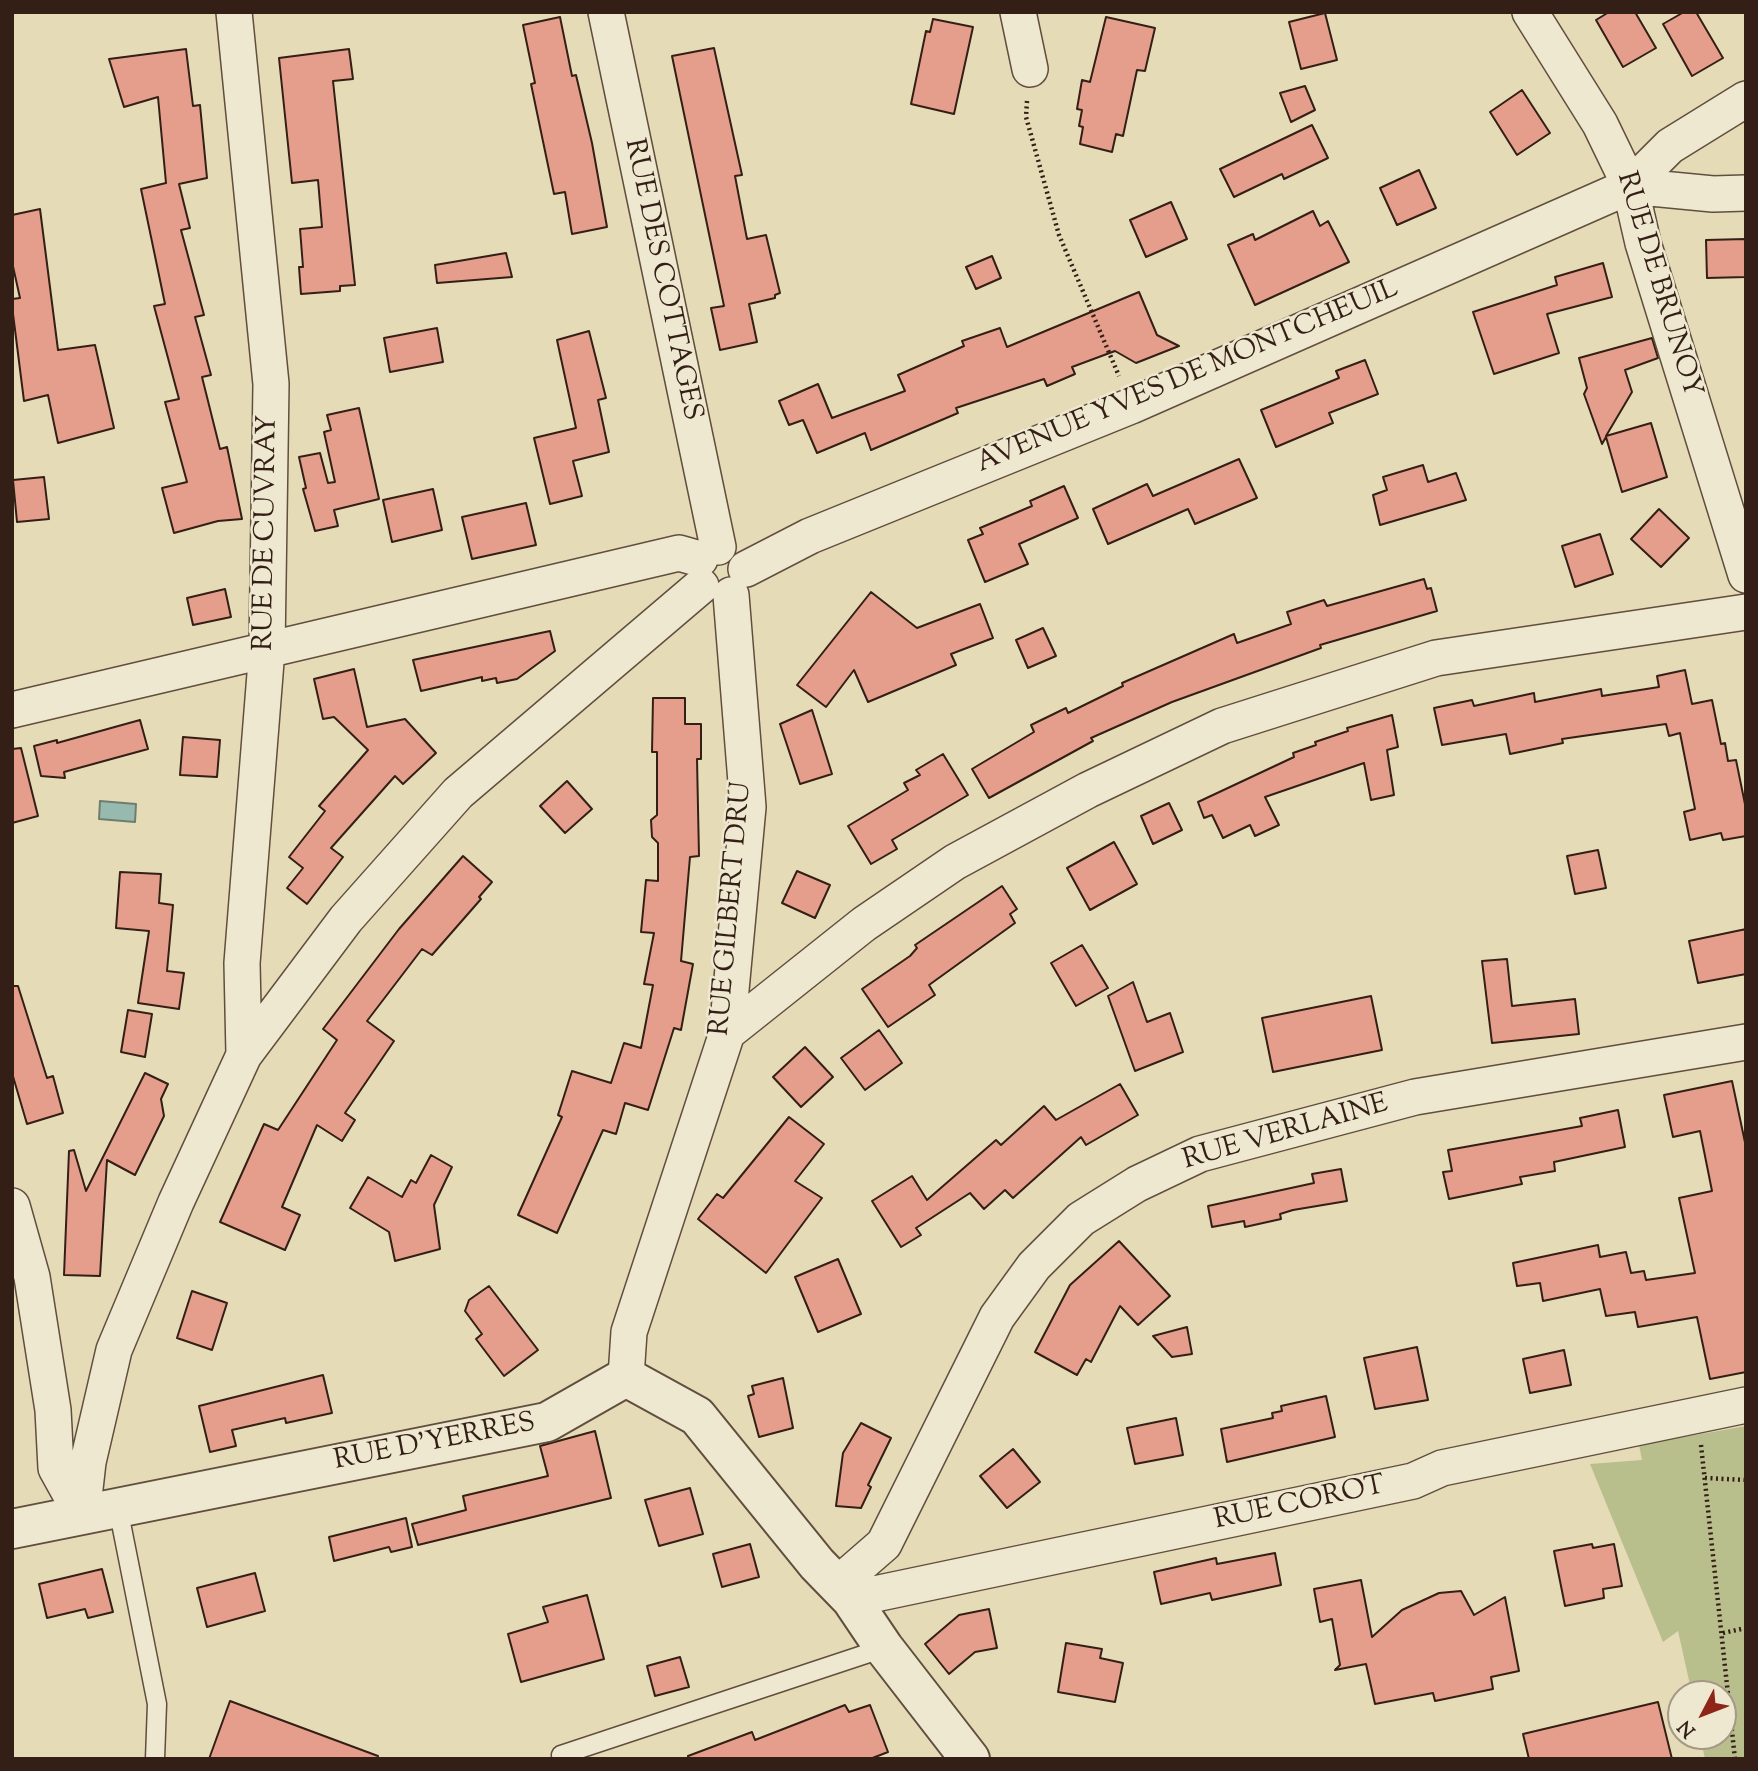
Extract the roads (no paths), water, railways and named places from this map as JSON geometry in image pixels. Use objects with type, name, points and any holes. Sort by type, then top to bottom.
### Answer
[{"type":"street","name":"RUE DE CUVRAY","points":[[234,12],[271,384],[267,649],[243,963],[244,1055]]},
{"type":"street","name":"RUE DES COTTAGES","points":[[606,12],[719,571]]},
{"type":"street","points":[[1018,12],[1030,69]]},
{"type":"street","name":"RUE DE BRUNOY","points":[[1530,12],[1600,124],[1630,186],[1643,243],[1746,575]]},
{"type":"street","points":[[1630,186],[1670,146],[1746,99]]},
{"type":"street","points":[[1630,186],[1713,194],[1746,193]]},
{"type":"street","name":"AVENUE YVES DE MONTCHEUIL","points":[[244,1055],[346,919],[458,793],[719,571],[1131,406],[1630,186]]},
{"type":"street","points":[[12,710],[679,553],[719,571]]},
{"type":"street","name":"RUE GILBERT DRU","points":[[626,1377],[629,1332],[727,1033],[748,807],[719,571]]},
{"type":"street","points":[[727,1033],[864,924],[955,862],[1087,790],[1223,726],[1436,659],[1746,612]]},
{"type":"street","name":"RUE VERLAINE","points":[[852,1599],[846,1577],[884,1544],[997,1317],[1034,1266],[1082,1219],[1137,1184],[1200,1154],[1415,1097],[1746,1042]]},
{"type":"street","points":[[53,1410],[90,1389],[114,1350],[176,1202],[244,1055]]},
{"type":"street","points":[[12,1206],[32,1277],[53,1410],[56,1468],[100,1511]]},
{"type":"street","points":[[100,1511],[88,1462],[114,1350]]},
{"type":"street","points":[[626,1377],[697,1416],[817,1564],[852,1599],[884,1648],[970,1759]]},
{"type":"street","name":"RUE D'YERRES","points":[[12,1529],[547,1422],[626,1377]]},
{"type":"street","name":"RUE COROT","points":[[852,1599],[1413,1481],[1442,1468],[1696,1413],[1746,1405]]},
{"type":"street","points":[[884,1544],[900,1575],[914,1586]]},
{"type":"lane","points":[[100,1511],[157,1704],[155,1759]]},
{"type":"lane","points":[[563,1759],[561,1755],[884,1648]]},
{"type":"water","points":[[100,801],[136,804],[135,822],[99,819]]}]
